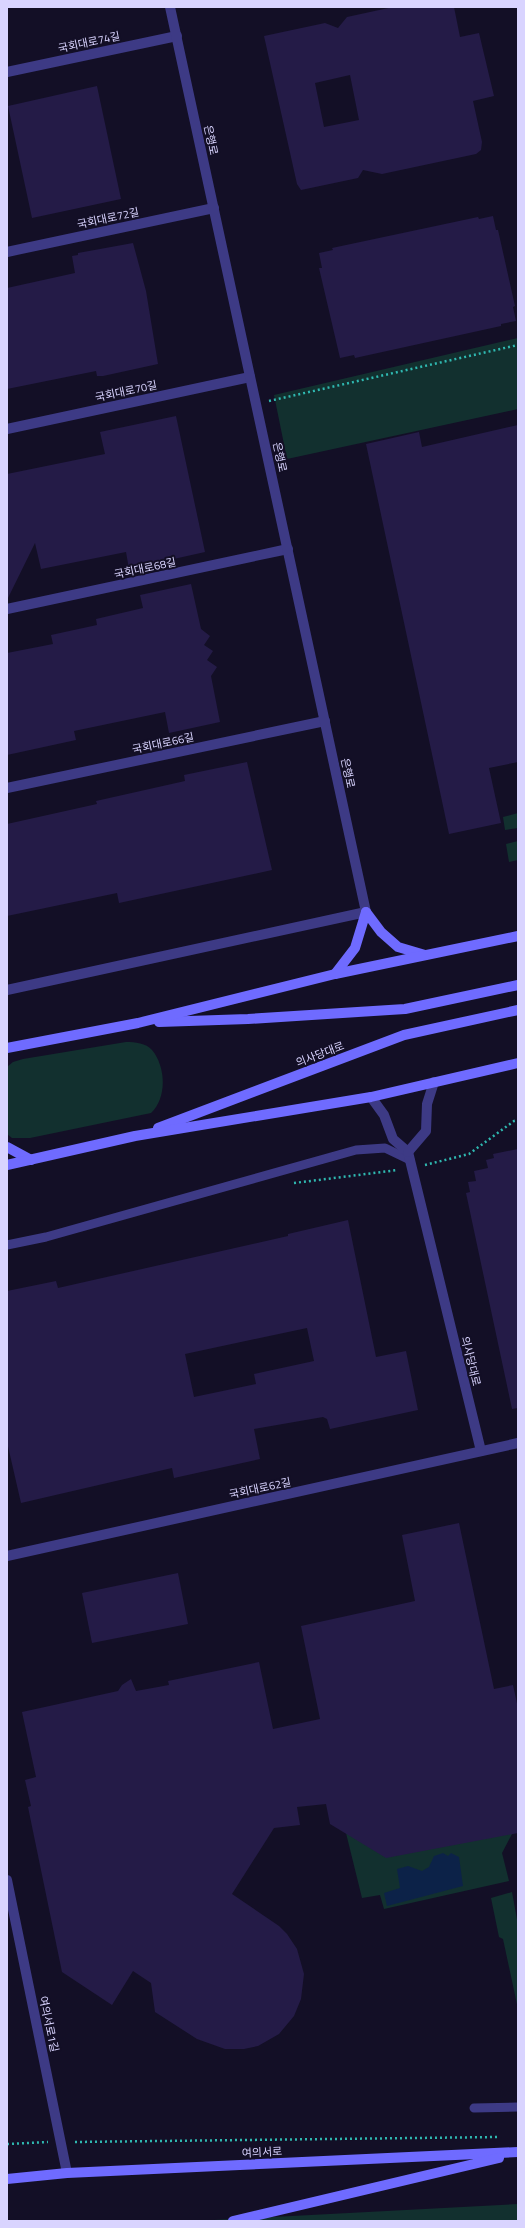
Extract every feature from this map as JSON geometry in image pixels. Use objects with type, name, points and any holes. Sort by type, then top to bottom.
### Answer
[{"type":"main road","points":[[366,912],[381,932],[398,947],[426,955]]},
{"type":"main road","points":[[335,974],[355,948],[366,912]]},
{"type":"main road","points":[[7,1048],[138,1022],[335,974],[518,936]]},
{"type":"main road","points":[[138,1022],[248,1019],[404,1009],[518,985]]},
{"type":"main road","name":"의사당대로","points":[[135,1136],[404,1036],[518,1010]]},
{"type":"main road","points":[[7,1054],[27,1044]]},
{"type":"main road","name":"의사당대로","points":[[7,1165],[135,1136],[371,1097],[518,1062]]},
{"type":"main road","points":[[7,1147],[31,1160]]},
{"type":"main road","points":[[233,2221],[518,2153]]},
{"type":"main road","name":"여의서로","points":[[7,2179],[67,2173],[518,2153]]},
{"type":"street","name":"은행로","points":[[170,7],[366,912]]},
{"type":"street","name":"국회대로74길","points":[[7,72],[177,36]]},
{"type":"street","name":"국회대로72길","points":[[7,252],[214,208]]},
{"type":"street","name":"국회대로70길","points":[[7,429],[250,377]]},
{"type":"street","name":"국회대로68길","points":[[7,609],[288,549]]},
{"type":"street","name":"국회대로66길","points":[[7,788],[325,721]]},
{"type":"street","points":[[7,990],[366,912]]},
{"type":"street","points":[[371,1097],[384,1115],[393,1139],[410,1160],[426,1131],[427,1104],[434,1082]]},
{"type":"street","name":"의사당대로","points":[[410,1160],[481,1451]]},
{"type":"street","name":"국회대로62길","points":[[7,1556],[518,1443]]},
{"type":"street","name":"여의서로1길","points":[[7,1880],[67,2173]]},
{"type":"lane","points":[[7,1245],[62,1232],[356,1150],[384,1148],[410,1160]]},
{"type":"lane","points":[[474,2108],[518,2107]]},
{"type":"path","points":[[256,404],[518,344]]},
{"type":"path","points":[[286,1184],[410,1160],[469,1154],[514,1121],[518,1120]]},
{"type":"path","points":[[7,2144],[60,2142],[502,2137]]},
{"type":"green space","points":[[518,338],[518,409],[287,459],[274,395]]},
{"type":"green space","points":[[518,813],[518,828],[505,830],[503,817]]},
{"type":"green space","points":[[518,841],[518,860],[509,862],[506,844]]},
{"type":"green space","points":[[126,1042],[140,1043],[150,1048],[157,1057],[160,1065],[163,1082],[162,1091],[156,1107],[151,1113],[30,1138],[12,1138],[7,1134],[7,1067],[13,1062],[23,1059]]},
{"type":"green space","points":[[346,1833],[512,1834],[502,1853],[509,1881],[384,1909],[380,1895],[362,1898]]},
{"type":"green space","points":[[512,1892],[518,1925],[518,2009],[503,1939],[499,1937],[491,1898]]},
{"type":"green space","points":[[518,2204],[518,2221],[195,2221]]},
{"type":"water","points":[[443,1853],[448,1856],[451,1853],[459,1857],[463,1886],[387,1906],[384,1893],[400,1888],[397,1869],[408,1866],[422,1871],[429,1867],[434,1856]]},
{"type":"building","points":[[393,7],[454,7],[460,37],[479,33],[494,96],[473,101],[482,142],[481,150],[476,154],[382,174],[363,170],[358,178],[301,190],[297,184],[264,36],[325,23],[338,28],[347,17]],"holes":[[[350,75],[359,120],[324,127],[315,83]]]},
{"type":"building","points":[[97,86],[121,199],[32,218],[8,106]]},
{"type":"building","points":[[493,216],[496,230],[498,230],[515,306],[513,307],[516,321],[501,324],[501,326],[355,358],[354,355],[340,358],[319,268],[322,268],[319,253],[333,250],[332,248],[478,217],[479,219]]},
{"type":"building","points":[[133,243],[146,291],[158,364],[103,376],[97,376],[96,371],[7,389],[7,288],[75,273],[72,256],[78,255],[78,253]]},
{"type":"building","points":[[176,416],[205,552],[129,569],[126,552],[41,569],[35,543],[7,600],[7,474],[105,454],[100,432]]},
{"type":"building","points":[[518,425],[518,762],[489,768],[501,823],[449,834],[366,444],[419,432],[422,447]]},
{"type":"building","points":[[191,584],[201,629],[210,636],[204,645],[213,651],[207,660],[217,667],[211,676],[220,722],[169,733],[165,712],[74,731],[76,740],[7,755],[7,653],[53,644],[51,635],[97,625],[96,619],[143,608],[140,595]]},
{"type":"building","points":[[247,762],[272,870],[119,903],[117,893],[7,916],[7,824],[97,804],[96,801],[185,781],[184,775]]},
{"type":"building","points":[[518,1149],[518,1408],[512,1409],[466,1193],[470,1192],[468,1182],[476,1181],[474,1171],[488,1168],[486,1160],[494,1158],[493,1154]]},
{"type":"building","points":[[348,1220],[376,1357],[406,1351],[418,1410],[330,1429],[327,1419],[323,1417],[254,1429],[260,1459],[174,1478],[172,1468],[21,1503],[7,1442],[7,1291],[56,1281],[58,1288],[288,1236],[288,1234]],"holes":[[[307,1328],[314,1361],[254,1374],[256,1384],[194,1397],[185,1354]]]},
{"type":"building","points":[[459,1523],[494,1689],[513,1685],[518,1708],[518,1833],[386,1858],[330,1824],[326,1804],[297,1807],[300,1825],[274,1828],[232,1894],[279,1926],[287,1934],[297,1949],[304,1974],[301,1999],[294,2016],[279,2034],[258,2046],[244,2049],[225,2049],[197,2039],[155,2012],[151,1983],[133,1971],[112,2005],[62,1972],[28,1807],[31,1806],[25,1780],[36,1777],[22,1712],[118,1691],[122,1685],[131,1679],[136,1691],[169,1685],[168,1681],[259,1662],[273,1729],[320,1719],[301,1626],[415,1601],[402,1535]]},
{"type":"building","points":[[178,1573],[188,1624],[92,1643],[82,1593]]}]
